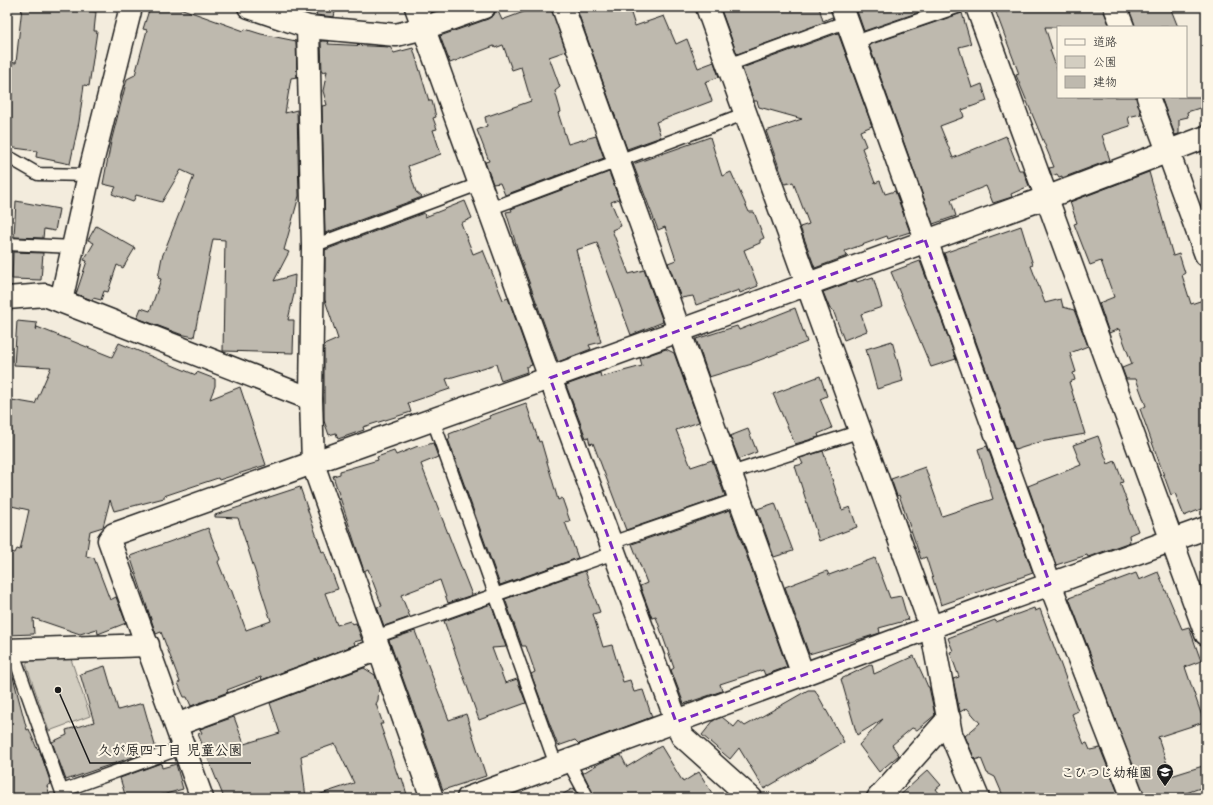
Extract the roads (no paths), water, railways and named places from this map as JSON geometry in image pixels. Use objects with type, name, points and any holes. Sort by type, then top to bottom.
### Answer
[{"type":"street","points":[[61,301],[89,175],[131,7]]},
{"type":"street","points":[[249,7],[308,27],[396,35],[424,28],[484,7]]},
{"type":"street","points":[[416,7],[479,184],[676,722],[682,736],[751,798]]},
{"type":"street","points":[[563,7],[679,331],[741,498],[803,675]]},
{"type":"street","points":[[706,7],[931,627],[951,734],[978,798]]},
{"type":"street","points":[[978,7],[1206,634]]},
{"type":"street","points":[[1115,7],[1123,26]]},
{"type":"street","points":[[845,14],[925,240],[1050,584],[1133,798]]},
{"type":"street","points":[[308,27],[313,246],[311,399],[313,464],[432,798]]},
{"type":"street","points":[[1148,98],[1206,255]]},
{"type":"street","points":[[202,798],[109,540],[114,534],[313,464],[925,240],[1048,197],[1206,137]]},
{"type":"street","points":[[7,298],[45,295],[311,399]]},
{"type":"street","points":[[468,798],[931,627],[1206,528]]},
{"type":"street","points":[[176,725],[377,643]]},
{"type":"street","points":[[10,650],[148,645]]},
{"type":"street","points":[[878,798],[948,718]]},
{"type":"lane","points":[[855,42],[957,7]]},
{"type":"lane","points":[[728,65],[845,14]]},
{"type":"lane","points":[[489,209],[744,114]]},
{"type":"lane","points":[[7,158],[12,159],[38,174],[89,175]]},
{"type":"lane","points":[[313,246],[479,184]]},
{"type":"lane","points":[[7,244],[74,247]]},
{"type":"lane","points":[[433,420],[495,594],[562,763],[588,798]]},
{"type":"lane","points":[[731,473],[861,431]]},
{"type":"lane","points":[[377,643],[495,594],[741,498]]},
{"type":"lane","points":[[10,650],[63,795],[184,747]]},
{"type":"place","name":"久が原四丁目 児童公園","points":[[58,690]]},
{"type":"place","name":"こひつじ幼稚園","points":[[1165,787]]}]
